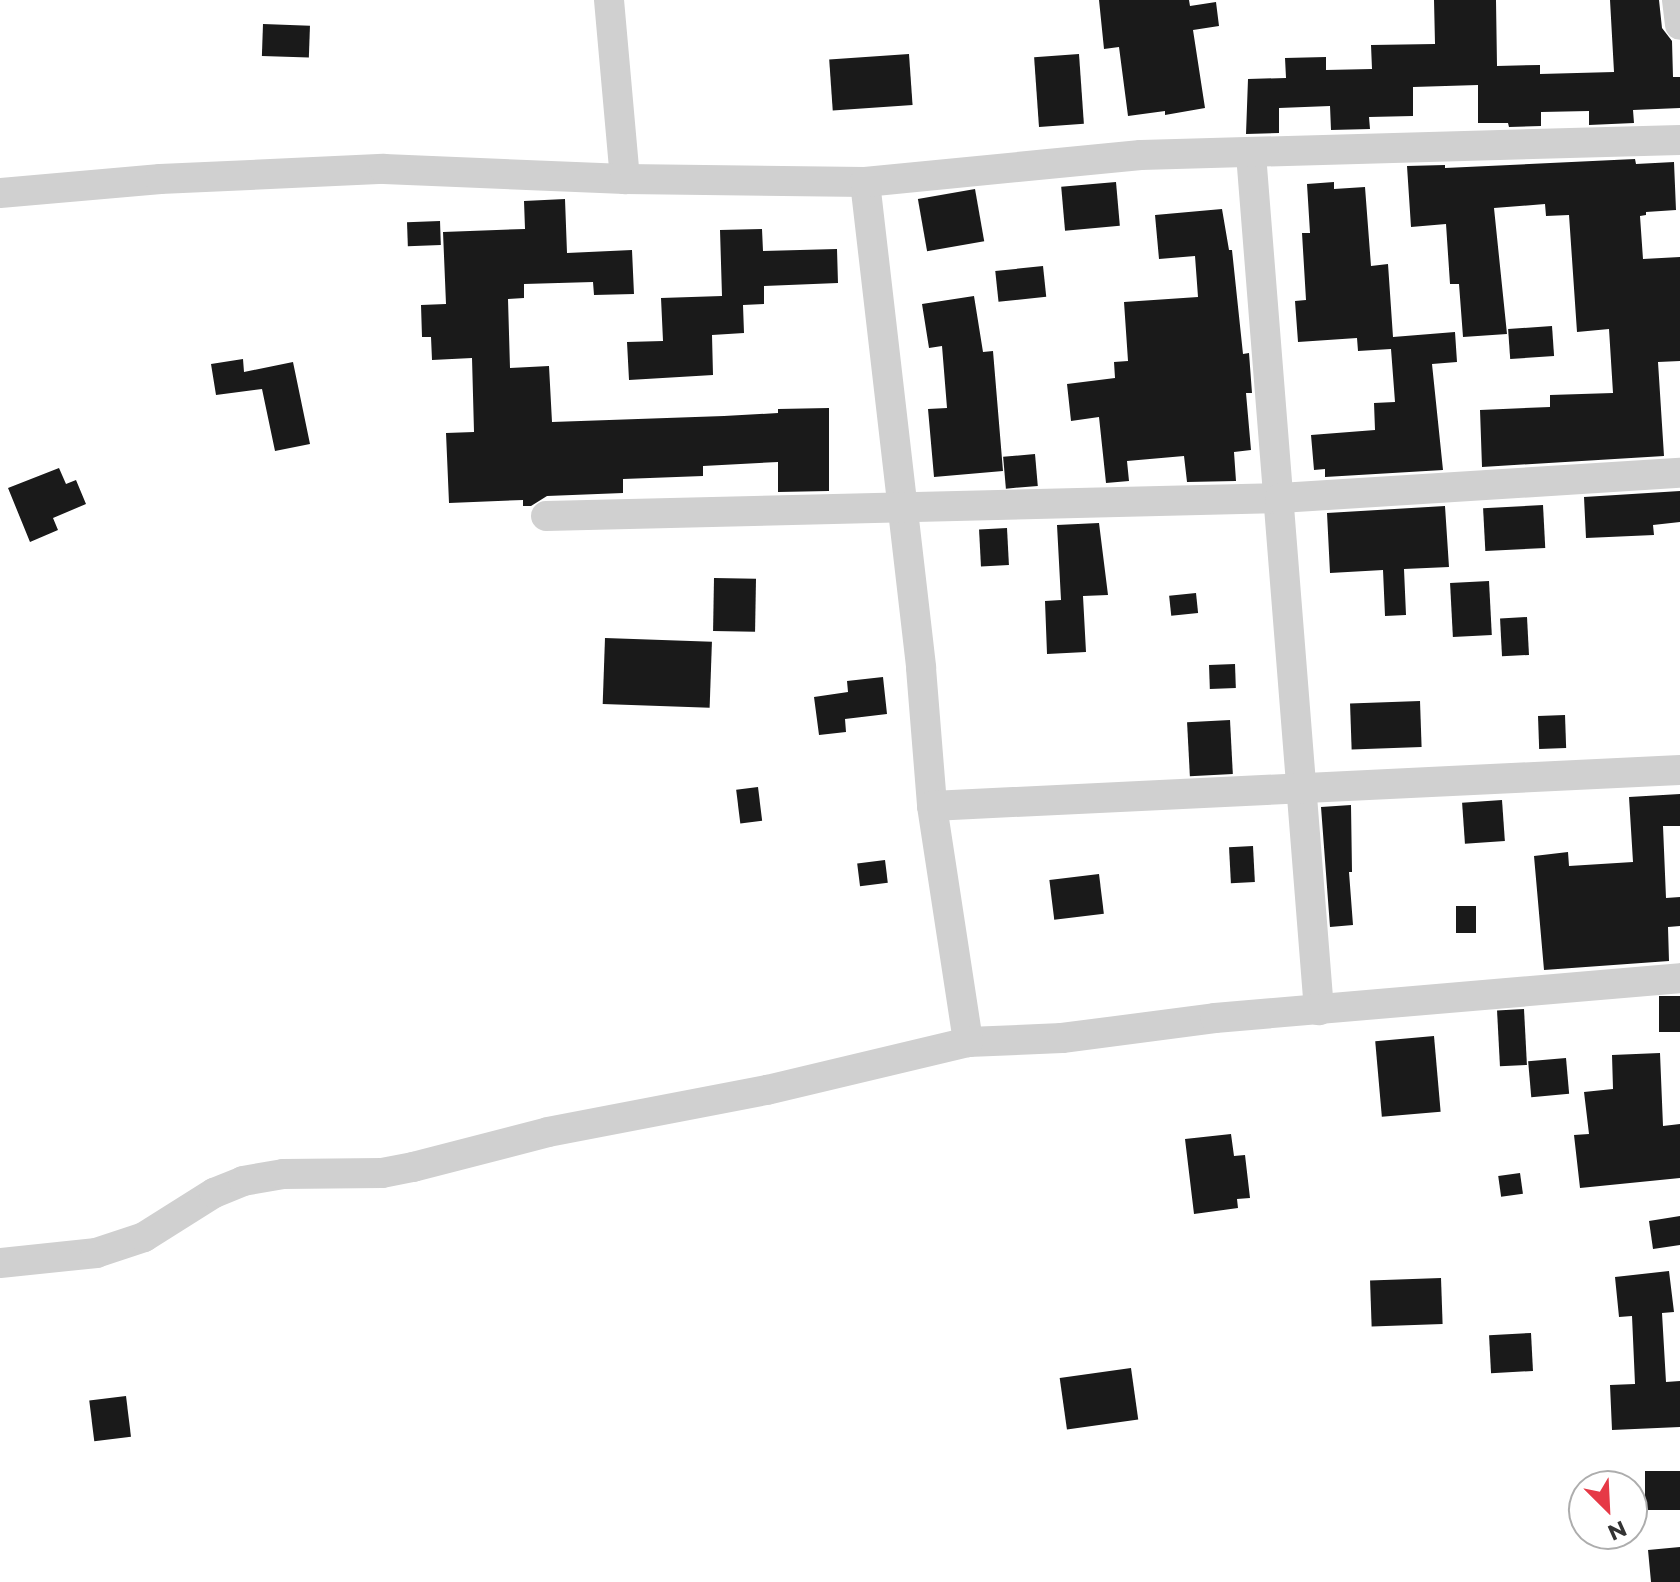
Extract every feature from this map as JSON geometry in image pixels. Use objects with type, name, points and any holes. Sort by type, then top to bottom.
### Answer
[{"type":"street","points":[[609,0],[625,179]]},
{"type":"street","points":[[1677,0],[1680,25]]},
{"type":"street","points":[[0,193],[160,179],[384,169],[625,179],[865,182],[1141,155],[1680,140]]},
{"type":"street","points":[[1251,154],[1319,1010]]},
{"type":"street","points":[[865,182],[921,668],[932,806],[968,1042]]},
{"type":"street","points":[[546,516],[901,510],[1280,498],[1680,473]]},
{"type":"street","points":[[932,806],[1680,770]]},
{"type":"street","points":[[0,1263],[96,1253],[144,1237],[214,1193],[243,1181],[283,1174],[382,1173],[548,1132],[767,1090],[968,1042],[1062,1038],[1319,1010],[1680,978]]},
{"type":"building","points":[[1099,0],[1189,0],[1190,6],[1216,2],[1219,26],[1193,30],[1205,108],[1165,115],[1165,111],[1128,116],[1119,47],[1104,49]]},
{"type":"building","points":[[1434,0],[1496,0],[1497,66],[1540,65],[1540,74],[1614,72],[1610,0],[1659,0],[1662,28],[1672,41],[1673,77],[1680,77],[1680,108],[1633,110],[1634,123],[1589,125],[1589,111],[1541,112],[1541,126],[1509,127],[1508,123],[1478,123],[1478,85],[1413,87],[1413,116],[1369,117],[1370,129],[1331,130],[1330,106],[1279,108],[1279,133],[1246,134],[1248,79],[1286,78],[1285,58],[1326,57],[1326,70],[1372,69],[1371,45],[1435,44]]},
{"type":"building","points":[[263,24],[310,26],[309,58],[262,56]]},
{"type":"building","points":[[909,54],[913,105],[833,110],[829,60]]},
{"type":"building","points":[[1079,54],[1084,124],[1039,127],[1034,57]]},
{"type":"building","points":[[1635,159],[1636,164],[1674,162],[1676,210],[1646,212],[1646,215],[1640,216],[1643,259],[1680,257],[1680,361],[1658,362],[1664,456],[1482,467],[1480,410],[1550,407],[1550,395],[1613,393],[1609,329],[1577,332],[1569,215],[1546,216],[1545,204],[1494,208],[1507,334],[1463,337],[1459,284],[1450,284],[1446,224],[1411,227],[1407,166],[1445,165],[1445,168]]},
{"type":"building","points":[[1116,182],[1120,226],[1065,231],[1061,187]]},
{"type":"building","points":[[1334,182],[1334,189],[1365,187],[1371,266],[1388,264],[1393,337],[1455,332],[1457,362],[1432,364],[1443,470],[1325,477],[1325,469],[1314,470],[1311,435],[1375,430],[1374,403],[1395,402],[1391,349],[1358,351],[1357,338],[1298,342],[1295,301],[1306,300],[1302,233],[1310,233],[1307,184]]},
{"type":"building","points":[[975,189],[984,241],[927,251],[918,199]]},
{"type":"building","points":[[565,199],[567,253],[632,250],[634,294],[594,295],[593,282],[524,284],[524,298],[508,299],[510,368],[549,366],[552,422],[724,416],[778,413],[778,409],[829,408],[829,491],[778,492],[778,462],[703,466],[703,476],[623,479],[623,493],[547,496],[531,506],[523,506],[523,500],[449,503],[446,433],[474,432],[472,358],[432,360],[431,337],[422,337],[421,305],[446,304],[443,232],[525,229],[524,201]]},
{"type":"building","points":[[1222,209],[1229,250],[1232,250],[1243,354],[1249,353],[1252,393],[1246,393],[1251,450],[1234,452],[1236,481],[1187,482],[1184,456],[1127,461],[1129,481],[1106,483],[1099,417],[1071,421],[1067,384],[1115,378],[1114,362],[1128,361],[1124,302],[1198,297],[1195,256],[1159,259],[1155,215]]},
{"type":"building","points":[[440,221],[441,245],[408,246],[407,222]]},
{"type":"building","points":[[762,229],[763,251],[837,249],[838,283],[764,286],[764,304],[743,305],[744,333],[712,335],[713,375],[629,380],[627,342],[663,341],[661,298],[722,296],[720,230]]},
{"type":"building","points":[[1043,266],[1046,297],[999,302],[995,271]]},
{"type":"building","points":[[974,296],[983,352],[993,351],[1003,471],[934,477],[928,409],[947,408],[942,346],[929,348],[922,304]]},
{"type":"building","points":[[1552,326],[1554,356],[1510,359],[1508,329]]},
{"type":"building","points":[[243,359],[244,372],[293,362],[310,444],[275,451],[262,389],[216,395],[211,364]]},
{"type":"building","points":[[1035,454],[1038,486],[1006,489],[1003,457]]},
{"type":"building","points":[[59,468],[66,484],[76,480],[86,504],[53,518],[58,530],[30,542],[8,488]]},
{"type":"building","points":[[1680,491],[1680,522],[1653,525],[1654,535],[1586,538],[1584,497]]},
{"type":"building","points":[[1543,505],[1545,548],[1485,551],[1483,508]]},
{"type":"building","points":[[1445,506],[1449,567],[1404,569],[1406,615],[1385,616],[1383,570],[1330,573],[1327,513]]},
{"type":"building","points":[[1099,523],[1108,595],[1083,596],[1086,652],[1047,654],[1045,601],[1061,600],[1057,525]]},
{"type":"building","points":[[1007,528],[1009,565],[981,566],[979,529]]},
{"type":"building","points":[[714,578],[756,579],[755,632],[713,631]]},
{"type":"building","points":[[1489,581],[1492,635],[1453,637],[1450,583]]},
{"type":"building","points":[[1196,593],[1198,613],[1171,616],[1169,596]]},
{"type":"building","points":[[1527,617],[1529,655],[1502,656],[1500,618]]},
{"type":"building","points":[[605,638],[712,642],[710,708],[603,704]]},
{"type":"building","points":[[1235,664],[1236,688],[1210,689],[1209,665]]},
{"type":"building","points":[[883,677],[887,714],[845,719],[846,732],[819,735],[814,697],[848,692],[847,681]]},
{"type":"building","points":[[1420,701],[1422,747],[1352,749],[1350,703]]},
{"type":"building","points":[[1565,715],[1566,748],[1539,749],[1538,716]]},
{"type":"building","points":[[1230,720],[1233,774],[1190,776],[1187,722]]},
{"type":"building","points":[[758,787],[762,821],[740,823],[736,790]]},
{"type":"building","points":[[1680,794],[1680,826],[1663,826],[1666,898],[1680,897],[1680,926],[1668,927],[1669,961],[1544,970],[1534,856],[1568,852],[1569,866],[1633,862],[1629,797]]},
{"type":"building","points":[[1502,800],[1505,841],[1465,844],[1462,803]]},
{"type":"building","points":[[1351,805],[1352,872],[1349,872],[1353,925],[1330,927],[1321,807]]},
{"type":"building","points":[[1253,846],[1255,882],[1231,883],[1229,847]]},
{"type":"building","points":[[885,860],[888,883],[860,886],[857,863]]},
{"type":"building","points":[[1099,874],[1104,914],[1054,920],[1049,880]]},
{"type":"building","points":[[1456,906],[1476,906],[1476,933],[1456,933]]},
{"type":"building","points":[[1659,996],[1680,996],[1680,1032],[1659,1032]]},
{"type":"building","points":[[1524,1009],[1527,1065],[1500,1066],[1497,1010]]},
{"type":"building","points":[[1434,1036],[1441,1112],[1382,1117],[1375,1041]]},
{"type":"building","points":[[1660,1053],[1663,1126],[1680,1124],[1680,1178],[1580,1188],[1574,1135],[1589,1134],[1584,1092],[1613,1089],[1612,1055]]},
{"type":"building","points":[[1566,1058],[1569,1094],[1531,1097],[1528,1061]]},
{"type":"building","points":[[1231,1134],[1234,1156],[1245,1155],[1250,1198],[1237,1199],[1238,1208],[1194,1214],[1185,1139]]},
{"type":"building","points":[[1520,1173],[1523,1194],[1501,1197],[1498,1176]]},
{"type":"building","points":[[1680,1216],[1680,1245],[1653,1249],[1649,1221]]},
{"type":"building","points":[[1669,1271],[1674,1312],[1662,1313],[1666,1382],[1680,1381],[1680,1427],[1612,1430],[1610,1385],[1635,1384],[1632,1316],[1619,1317],[1615,1277]]},
{"type":"building","points":[[1441,1278],[1443,1324],[1372,1326],[1370,1280]]},
{"type":"building","points":[[1531,1333],[1533,1371],[1491,1373],[1489,1335]]},
{"type":"building","points":[[1131,1368],[1138,1419],[1067,1430],[1060,1378]]},
{"type":"building","points":[[126,1396],[131,1437],[94,1441],[89,1401]]},
{"type":"building","points":[[1648,1471],[1680,1471],[1680,1510],[1648,1510]]},
{"type":"building","points":[[1680,1547],[1680,1582],[1651,1582],[1648,1550]]}]
